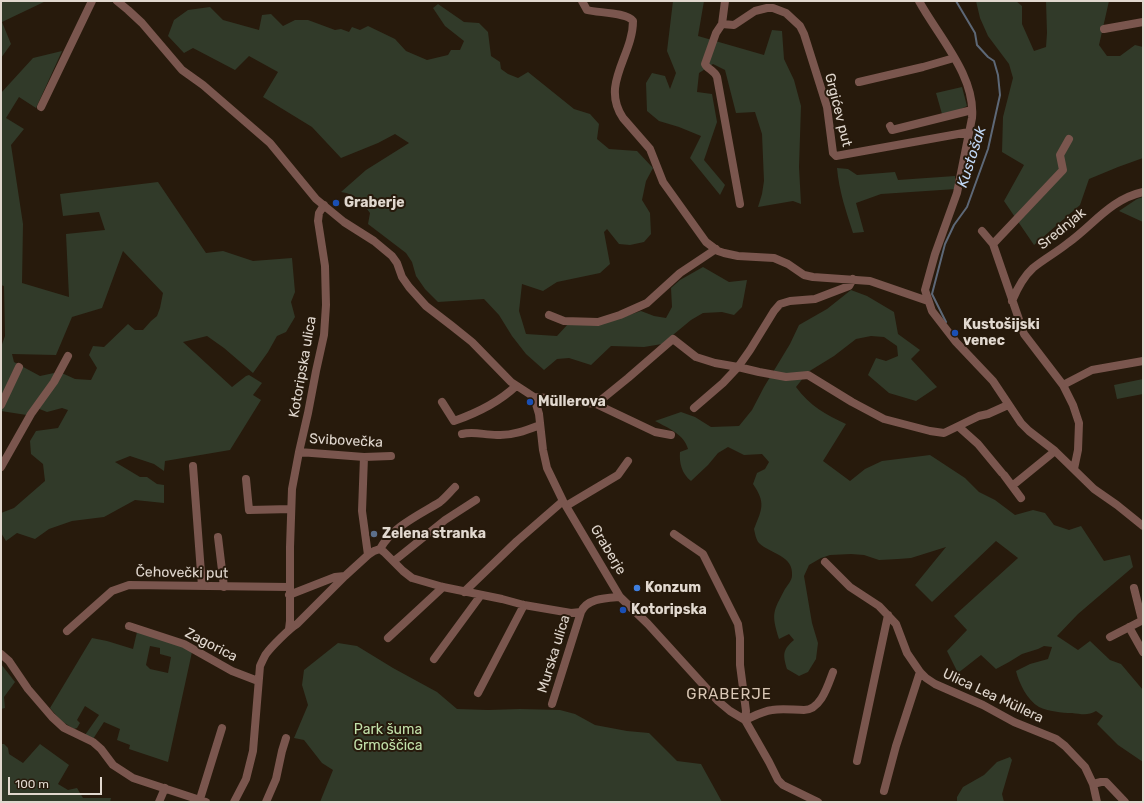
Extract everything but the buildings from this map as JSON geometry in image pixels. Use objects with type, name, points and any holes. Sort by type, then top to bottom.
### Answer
[{"type":"street","points":[[41,107],[92,1]]},
{"type":"street","points":[[117,1],[150,32],[182,70],[203,85],[270,143],[310,191],[324,205],[392,256],[398,263],[402,277],[420,301],[472,342],[516,386],[534,397],[596,404],[655,432],[671,435]]},
{"type":"street","points":[[582,1],[587,10],[632,18],[633,21],[629,44],[614,85],[614,94],[620,114],[650,148],[663,182],[706,242],[724,253],[738,256],[774,258],[788,264],[804,275],[820,278],[853,279],[879,284],[928,301]]},
{"type":"street","points":[[725,1],[722,24],[716,33],[705,64],[714,71],[717,77],[740,204]]},
{"type":"street","points":[[919,1],[961,70],[969,87],[972,101],[969,132],[957,193],[935,254],[926,290],[932,311],[947,332],[994,381],[1002,392],[1008,405],[1021,423],[1074,469],[1094,489],[1143,526]]},
{"type":"street","name":"Grgićev put","points":[[722,24],[734,25],[755,11],[767,8],[773,8],[786,13],[796,22],[804,34],[827,107],[833,153],[836,156],[969,132]]},
{"type":"street","points":[[1104,29],[1143,22]]},
{"type":"street","points":[[859,82],[954,58]]},
{"type":"street","points":[[890,126],[892,130],[972,110]]},
{"type":"street","points":[[993,244],[1063,170],[1060,154],[1069,139]]},
{"type":"street","name":"Srednjak","points":[[1012,301],[1019,285],[1033,269],[1069,243],[1101,214],[1132,194],[1143,192]]},
{"type":"street","name":"Kotoripska ulica","points":[[289,629],[292,489],[298,452],[308,413],[324,335],[326,305],[325,266],[318,221],[319,213],[324,205]]},
{"type":"street","points":[[982,231],[993,244],[1024,334],[1062,385],[1073,405],[1079,423],[1078,450],[1074,469]]},
{"type":"street","points":[[549,314],[564,321],[598,322],[620,315],[647,304],[680,273],[716,249]]},
{"type":"street","points":[[694,408],[723,383],[738,367],[780,304],[790,301],[815,299],[849,286],[853,279]]},
{"type":"street","points":[[596,404],[673,339],[696,357],[715,363],[786,377],[808,375],[852,402],[884,419],[930,431],[944,433],[979,416],[988,414],[1008,405]]},
{"type":"street","points":[[1,467],[32,414],[54,382],[68,356]]},
{"type":"street","points":[[1062,385],[1092,370],[1143,361]]},
{"type":"street","points":[[1,405],[19,367]]},
{"type":"street","points":[[442,402],[454,421],[502,399],[516,386]]},
{"type":"street","name":"Graberje","points":[[534,397],[547,468],[565,503],[620,597],[648,624],[718,701],[730,711],[745,720],[778,780],[783,785],[818,802]]},
{"type":"street","points":[[462,434],[473,432],[508,435],[540,425]]},
{"type":"street","points":[[959,427],[978,444],[1021,498]]},
{"type":"street","name":"Svibovečka","points":[[298,452],[364,457],[391,456]]},
{"type":"street","points":[[1012,486],[1055,452]]},
{"type":"street","points":[[364,457],[362,511],[368,556]]},
{"type":"street","points":[[464,592],[518,541],[565,503],[618,475],[628,461]]},
{"type":"street","points":[[193,466],[202,586]]},
{"type":"street","points":[[246,479],[249,510],[291,509]]},
{"type":"street","points":[[234,802],[246,779],[253,752],[258,681],[260,666],[266,653],[284,636],[289,629],[297,624],[346,576],[374,551],[380,549],[384,542],[395,531],[418,514],[441,501],[455,487]]},
{"type":"street","points":[[394,561],[445,520],[476,500]]},
{"type":"street","points":[[674,534],[703,554],[738,624],[740,638],[740,666],[746,711],[745,720],[770,710],[806,710],[817,705],[833,672]]},
{"type":"street","points":[[218,537],[224,587]]},
{"type":"street","points":[[380,549],[412,578],[443,588],[502,599],[524,605],[571,613],[581,612],[582,608],[589,602],[620,597]]},
{"type":"street","name":"Ulica Lea Müllera","points":[[825,562],[850,587],[879,606],[896,624],[907,653],[926,678],[935,684],[983,705],[1014,722],[1056,739],[1065,746],[1085,767],[1094,784],[1097,802]]},
{"type":"street","points":[[289,591],[335,577],[346,576]]},
{"type":"street","name":"Čehovečki put","points":[[67,631],[112,591],[129,585],[202,586],[289,591]]},
{"type":"street","points":[[388,638],[443,588]]},
{"type":"street","points":[[1110,637],[1142,620],[1134,588]]},
{"type":"street","points":[[434,659],[481,595]]},
{"type":"street","points":[[478,693],[524,605]]},
{"type":"street","name":"Murska ulica","points":[[552,704],[581,612]]},
{"type":"street","points":[[857,762],[888,615]]},
{"type":"street","name":"Zagorica","points":[[129,626],[184,644],[232,671],[258,681]]},
{"type":"street","points":[[1129,627],[1143,652]]},
{"type":"street","points":[[1,654],[9,661],[28,689],[52,717],[64,728],[93,742],[101,749],[113,765],[133,778],[203,801],[222,728]]},
{"type":"street","points":[[884,792],[896,746],[920,672]]},
{"type":"street","points":[[266,802],[276,779],[286,738]]},
{"type":"street","points":[[1094,784],[1106,782],[1125,802]]},
{"type":"street","points":[[159,802],[165,788]]},
{"type":"green space","points":[[1,1],[46,1],[2,22],[11,44],[1,58]]},
{"type":"green space","points":[[673,1],[704,1],[698,36],[764,55],[772,30],[782,31],[784,59],[794,80],[801,106],[799,167],[801,204],[793,201],[758,207],[764,181],[762,134],[755,112],[736,113],[725,70],[713,64],[699,73],[697,92],[712,94],[717,122],[704,160],[725,185],[720,195],[690,158],[701,136],[659,121],[647,111],[646,83],[652,73],[665,76],[670,89],[676,73],[667,51]]},
{"type":"green space","points":[[976,1],[1016,1],[1022,6],[1022,24],[1034,51],[1046,47],[1046,1],[1109,1],[1099,45],[1107,56],[1120,56],[1135,45],[1143,47],[1143,158],[1089,179],[1080,205],[1034,245],[1004,201],[1024,165],[1002,152],[1003,117],[1013,78],[1009,64],[988,36],[980,18]]},
{"type":"green space","points":[[438,4],[464,22],[479,23],[488,32],[491,56],[500,62],[501,69],[518,78],[528,72],[574,109],[590,114],[599,124],[597,139],[609,149],[637,151],[653,168],[646,181],[642,200],[650,213],[651,234],[644,242],[630,245],[619,244],[607,229],[604,232],[610,264],[600,273],[557,282],[543,291],[522,284],[519,311],[526,334],[557,336],[568,324],[599,325],[641,311],[654,316],[666,318],[672,307],[671,288],[680,280],[703,267],[729,282],[747,280],[742,307],[734,315],[722,312],[703,313],[691,320],[662,344],[644,347],[611,346],[591,365],[569,358],[557,359],[544,370],[526,354],[512,336],[499,315],[484,299],[438,302],[425,289],[416,276],[412,262],[406,253],[368,224],[370,213],[364,205],[355,197],[341,192],[366,170],[409,143],[395,134],[378,143],[341,158],[312,127],[263,97],[278,72],[249,56],[235,70],[193,48],[184,53],[168,36],[174,20],[188,10],[210,7],[223,20],[259,30],[262,15],[271,14],[283,26],[295,20],[308,20],[335,30],[341,29],[349,32],[352,27],[360,30],[368,26],[395,39],[406,51],[427,60],[448,55],[451,50],[460,50],[464,41],[445,26],[433,8]]},
{"type":"green space","points":[[62,51],[36,108],[19,97],[6,118],[24,129],[11,145],[23,224],[22,283],[69,297],[66,234],[105,230],[99,212],[63,216],[60,194],[158,182],[206,253],[223,251],[253,261],[292,258],[295,292],[291,302],[295,317],[286,332],[277,336],[253,373],[224,348],[207,336],[183,342],[232,387],[249,375],[262,383],[253,395],[261,400],[230,450],[165,461],[164,471],[154,464],[130,456],[115,462],[140,477],[147,477],[157,484],[164,485],[164,503],[135,500],[104,517],[72,521],[49,529],[35,539],[17,533],[6,541],[1,533],[1,513],[14,508],[45,481],[43,464],[31,454],[30,441],[36,431],[58,428],[68,410],[62,408],[47,412],[37,408],[33,416],[1,411],[1,347],[5,336],[4,286],[1,285],[1,93],[33,58]],"holes":[[[123,251],[163,293],[157,316],[143,330],[135,330],[128,324],[104,347],[93,346],[89,355],[97,368],[91,380],[75,379],[64,374],[54,373],[40,376],[14,362],[12,354],[56,355],[72,317],[102,308]]]},
{"type":"green space","points":[[962,87],[967,106],[955,112],[942,114],[936,93]]},
{"type":"green space","points":[[837,168],[848,169],[857,175],[895,172],[898,180],[955,176],[956,189],[881,194],[856,203],[864,232],[853,233],[841,193]]},
{"type":"green space","points":[[1143,197],[1143,222],[1119,211],[1137,199]]},
{"type":"green space","points":[[851,290],[867,296],[894,312],[898,334],[920,350],[911,359],[937,387],[916,401],[889,393],[868,375],[876,358],[886,361],[898,356],[897,346],[884,337],[871,336],[856,339],[834,356],[808,372],[796,387],[813,405],[846,424],[823,461],[850,481],[865,469],[882,461],[930,455],[965,478],[979,492],[995,500],[1015,515],[1033,510],[1045,513],[1054,525],[1069,530],[1081,526],[1104,561],[1130,555],[1133,567],[1078,614],[1057,636],[1078,650],[1090,641],[1110,660],[1121,664],[1143,690],[1143,762],[1118,745],[1097,724],[1103,716],[1096,711],[1090,714],[1084,714],[1051,711],[1039,707],[1027,696],[1021,686],[1016,671],[1030,664],[1048,659],[1052,647],[1044,646],[1022,654],[996,669],[981,655],[958,673],[947,651],[967,630],[954,616],[1018,558],[996,541],[932,602],[915,585],[946,547],[911,558],[898,559],[879,560],[864,555],[851,554],[830,555],[809,565],[804,576],[812,623],[818,643],[816,659],[808,672],[799,676],[787,669],[784,653],[787,647],[794,640],[789,634],[779,639],[774,613],[791,579],[792,569],[785,559],[759,543],[754,529],[761,511],[761,501],[760,496],[753,484],[757,473],[765,469],[769,462],[762,454],[744,455],[728,447],[718,453],[691,481],[683,472],[680,460],[680,452],[688,449],[683,439],[675,432],[655,421],[681,412],[695,417],[711,427],[739,426],[752,410],[790,344],[799,325],[827,309]]},
{"type":"green space","points":[[1143,379],[1143,394],[1117,399],[1114,385]]},
{"type":"green space","points":[[137,632],[175,642],[192,652],[168,762],[129,749],[130,745],[117,740],[120,729],[104,722],[93,739],[85,735],[99,715],[85,706],[77,720],[80,723],[77,728],[74,729],[60,720],[50,708],[92,638],[133,649]],"holes":[[[150,646],[160,648],[160,654],[171,657],[168,673],[150,669],[146,665]]]},
{"type":"green space","name":"Park šuma Grmoščica","points":[[338,643],[357,646],[437,692],[457,709],[560,710],[575,714],[595,725],[627,731],[649,733],[677,761],[701,764],[722,802],[320,802],[333,770],[322,763],[304,740],[294,738],[308,705],[302,685],[304,670]]},
{"type":"green space","points":[[1,664],[15,682],[4,697],[5,708],[1,709]]},
{"type":"green space","points":[[1,744],[4,744],[8,748],[9,754],[23,763],[40,744],[69,765],[58,784],[68,790],[77,788],[83,798],[111,798],[110,802],[1,802]]},
{"type":"green space","points":[[1010,757],[1012,760],[1002,794],[1004,802],[957,802],[957,797],[963,787],[984,775],[997,762]]},
{"type":"waterway","name":"Kustošak","points":[[946,322],[932,294],[945,244],[954,225],[967,207],[988,149],[1000,95],[998,75],[994,61],[977,45],[975,33],[956,1]]},
{"type":"place","name":"Graberje","points":[[336,203]]},
{"type":"place","name":"Kustošijski venec","points":[[955,333]]},
{"type":"place","name":"Müllerova","points":[[530,402]]},
{"type":"place","name":"Zelena stranka","points":[[374,534]]},
{"type":"place","name":"Konzum","points":[[637,588]]},
{"type":"place","name":"Kotoripska","points":[[623,610]]},
{"type":"district","name":"GRABERJE","points":[[729,695]]}]
